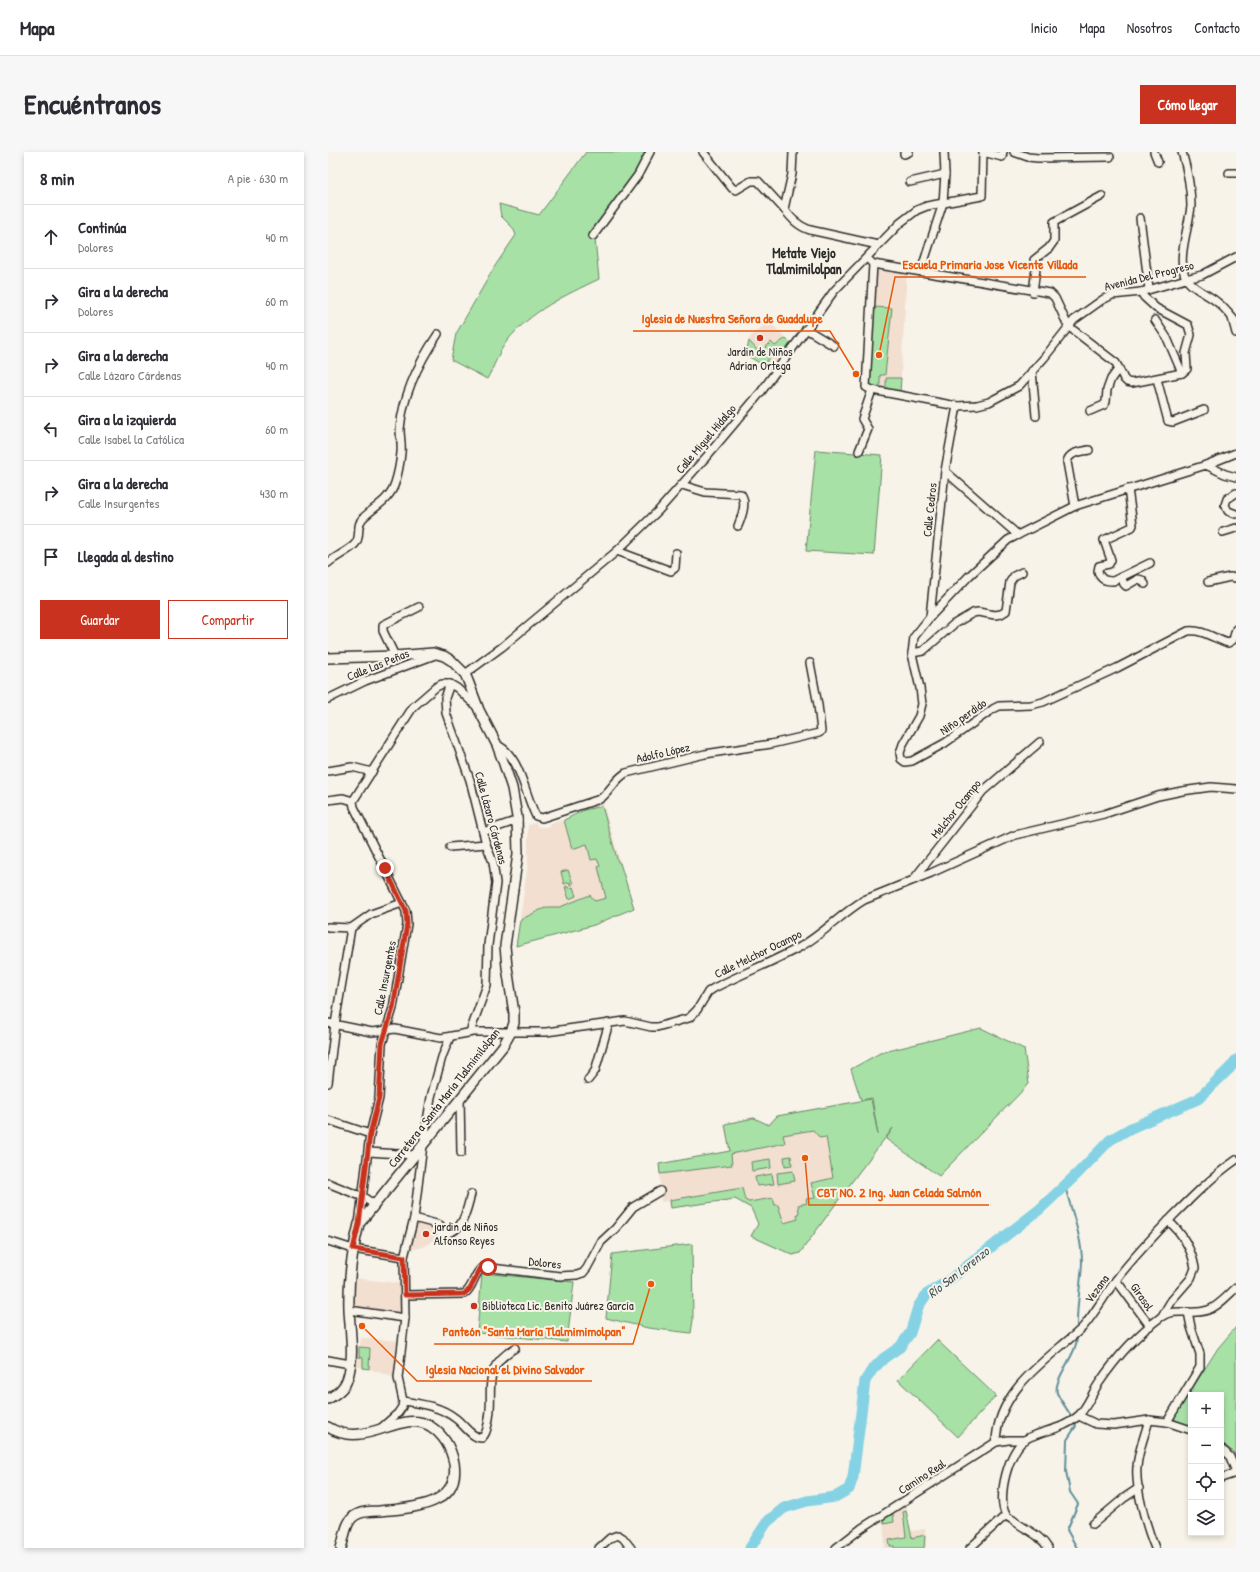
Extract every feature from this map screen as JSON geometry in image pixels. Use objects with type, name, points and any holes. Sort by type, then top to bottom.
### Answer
[{"type":"main road","name":"Carretera a Santa María Tlalmimilolpan","points":[[328,658],[395,656],[428,653],[437,654],[452,661],[464,674],[479,710],[497,745],[512,788],[518,820],[518,854],[505,946],[514,1013],[514,1023],[511,1032],[359,1224]]},
{"type":"main road","name":"Calle Insurgentes","points":[[328,1399],[345,1385],[349,1373],[350,1283],[353,1249],[359,1224]]},
{"type":"main road","points":[[328,1427],[342,1433],[352,1435],[370,1433],[412,1421],[420,1422],[429,1426],[442,1436],[451,1452],[454,1466],[454,1480],[451,1487],[446,1493],[433,1502],[405,1508],[358,1514],[350,1520],[341,1548]]},
{"type":"street","points":[[594,236],[638,174],[650,152]]},
{"type":"street","points":[[703,152],[732,188],[736,190],[751,181],[758,181],[798,224],[810,230],[878,246]]},
{"type":"street","points":[[784,209],[792,174],[793,152]]},
{"type":"street","points":[[921,271],[942,202],[945,174],[944,152]]},
{"type":"street","points":[[983,152],[1002,157],[1003,152]]},
{"type":"street","name":"Calle Miguel Hidalgo","points":[[464,674],[507,642],[632,538],[682,485],[761,392],[834,291],[908,216],[922,208],[942,202],[982,196],[983,152]]},
{"type":"street","points":[[1014,152],[1028,158],[1110,156]]},
{"type":"street","points":[[1154,152],[1158,162]]},
{"type":"street","points":[[1182,152],[1190,191],[1191,206],[1182,257],[1182,266],[1186,279],[1218,302],[1234,319],[1236,333]]},
{"type":"street","points":[[910,182],[945,174]]},
{"type":"street","points":[[1033,292],[1036,269],[1034,260],[1049,248],[1054,241],[1054,222],[1102,196]]},
{"type":"street","points":[[1140,218],[1149,288]]},
{"type":"street","name":"Avenida Del Progreso","points":[[870,390],[957,406],[977,405],[989,402],[1019,386],[1044,358],[1068,326],[1102,300],[1112,295],[1141,292],[1149,288],[1202,275],[1236,257]]},
{"type":"street","points":[[868,258],[873,264],[921,271],[1033,292],[1046,292],[1053,295],[1068,326],[1116,363],[1126,382],[1132,383],[1157,379],[1184,371]]},
{"type":"street","points":[[859,451],[868,429],[862,419],[870,390],[866,387],[866,382],[873,264]]},
{"type":"street","points":[[1141,292],[1144,297],[1156,308],[1188,325],[1191,334],[1186,353],[1184,371]]},
{"type":"street","points":[[1155,320],[1167,338],[1184,371]]},
{"type":"street","points":[[806,329],[834,346]]},
{"type":"street","points":[[328,563],[356,543],[358,538],[358,527],[361,520],[379,506],[393,490],[400,460],[400,430],[406,400],[413,377],[438,334]]},
{"type":"street","points":[[1090,411],[1104,405],[1111,379],[1119,368]]},
{"type":"street","points":[[1032,371],[1036,416]]},
{"type":"street","points":[[1157,379],[1168,421],[1172,422],[1204,410]]},
{"type":"street","name":"Calle Cedros","points":[[930,618],[945,471],[957,406]]},
{"type":"street","points":[[1075,506],[1067,462],[1068,458],[1073,454],[1089,450]]},
{"type":"street","points":[[930,618],[970,576],[1008,540],[1075,506],[1206,465],[1236,453]]},
{"type":"street","points":[[1206,465],[1225,474],[1236,477]]},
{"type":"street","points":[[945,471],[1018,535]]},
{"type":"street","points":[[682,485],[705,492],[741,494],[743,498],[743,511],[738,526]]},
{"type":"street","points":[[1128,489],[1133,525],[1132,527],[1104,540],[1111,560],[1109,564],[1099,566],[1098,568],[1102,579],[1113,581],[1150,563]]},
{"type":"street","points":[[1236,493],[1227,499],[1225,505],[1228,511],[1236,514]]},
{"type":"street","points":[[1223,532],[1236,528]]},
{"type":"street","points":[[617,551],[671,571],[675,568],[676,553]]},
{"type":"street","points":[[912,653],[923,651],[954,624],[973,613],[978,612],[995,615],[1006,611],[1010,582],[1014,576],[1022,572]]},
{"type":"street","points":[[1121,577],[1126,586],[1138,579],[1142,580],[1145,584]]},
{"type":"street","points":[[1208,582],[1230,577],[1236,578]]},
{"type":"street","points":[[395,656],[383,631],[383,625],[419,607]]},
{"type":"street","name":"Niño perdido","points":[[930,618],[914,637],[912,653],[913,664],[920,688],[922,704],[919,716],[903,744],[900,753],[901,759],[905,762],[912,761],[945,743],[993,708],[999,706],[1031,705],[1043,702],[1117,668],[1188,631],[1194,630],[1224,641],[1231,642],[1235,637],[1236,629]]},
{"type":"street","name":"Calle Las Peñas","points":[[328,699],[361,682],[437,654]]},
{"type":"street","name":"Adolfo López","points":[[497,745],[504,748],[513,761],[536,816],[542,818],[600,799],[618,779],[626,773],[705,754],[771,744],[819,733],[821,731],[818,705],[810,663]]},
{"type":"street","points":[[328,800],[343,798],[353,801],[413,707],[418,701],[436,687],[442,684],[450,684],[457,688],[479,710]]},
{"type":"street","name":"Calle Lázaro Cárdenas","points":[[450,684],[445,698],[446,713],[466,768],[486,844],[493,862],[496,883],[488,946],[487,985],[470,1032]]},
{"type":"street","name":"Melchor Ocampo","points":[[913,880],[983,791],[1040,742]]},
{"type":"street","points":[[328,771],[352,767],[372,772]]},
{"type":"street","name":"Calle Melchor Ocampo","points":[[332,1024],[372,1032],[395,1029],[434,1037],[450,1037],[470,1032],[546,1032],[625,1021],[657,1028],[690,1018],[697,1010],[708,992],[800,947],[864,900],[913,880],[1008,837],[1104,814],[1158,796],[1210,787],[1236,788]]},
{"type":"street","name":"Calle Insurgentes","points":[[353,801],[354,807],[402,903],[407,918],[406,934],[393,1008],[382,1044],[379,1098],[370,1134],[359,1224]]},
{"type":"street","points":[[484,832],[518,820]]},
{"type":"street","points":[[450,847],[486,844]]},
{"type":"street","points":[[328,927],[351,928],[371,914],[402,903]]},
{"type":"street","points":[[328,1083],[332,1024],[351,928]]},
{"type":"street","points":[[588,1080],[595,1071],[609,1023]]},
{"type":"street","points":[[380,1430],[398,1413],[402,1407],[403,1401],[398,1378],[405,1318],[404,1257],[414,1218],[423,1145],[431,1097],[440,1063],[450,1037]]},
{"type":"street","points":[[460,1098],[461,1153]]},
{"type":"street","points":[[328,1120],[370,1134]]},
{"type":"street","points":[[369,1152],[414,1155]]},
{"type":"street","name":"Vezana","points":[[996,1442],[996,1431],[1002,1415],[1016,1390],[1032,1370],[1082,1327],[1116,1280],[1138,1253],[1168,1221],[1222,1169],[1236,1160]]},
{"type":"street","points":[[328,1183],[363,1197],[375,1205]]},
{"type":"street","name":"Dolores","points":[[405,1295],[464,1294],[470,1289],[478,1272],[483,1267],[560,1276],[576,1275],[587,1268],[601,1242],[615,1229],[633,1207],[660,1191]]},
{"type":"street","points":[[414,1218],[440,1225],[440,1234],[453,1233],[456,1231],[464,1218],[471,1194]]},
{"type":"street","points":[[1162,1316],[1168,1305],[1191,1278],[1196,1268],[1180,1231],[1168,1221]]},
{"type":"street","points":[[328,1241],[353,1249],[404,1257]]},
{"type":"street","name":"Girasol","points":[[1116,1280],[1150,1326]]},
{"type":"street","points":[[1188,1429],[1167,1422],[1149,1420],[1104,1425],[1096,1424],[1077,1417],[1115,1360],[1162,1316],[1173,1312],[1196,1313],[1208,1310],[1236,1288]]},
{"type":"street","points":[[349,1310],[405,1318]]},
{"type":"street","points":[[1167,1422],[1200,1367],[1200,1354],[1191,1327],[1188,1312]]},
{"type":"street","points":[[403,1401],[427,1405],[448,1413],[456,1418],[474,1436],[482,1438],[487,1431],[490,1416],[490,1376],[501,1358],[515,1348]]},
{"type":"street","points":[[328,1360],[350,1364]]},
{"type":"street","name":"Camino Real","points":[[836,1548],[868,1524],[996,1442],[1025,1440],[1067,1424],[1077,1417]]},
{"type":"street","points":[[1149,1420],[1137,1468],[1139,1488],[1147,1525],[1155,1548]]},
{"type":"street","points":[[1025,1440],[1016,1451],[1004,1480],[1002,1497],[1006,1515],[1038,1536],[1048,1548]]},
{"type":"street","points":[[1224,1451],[1230,1457],[1236,1473],[1224,1477]]},
{"type":"street","points":[[1093,1524],[1124,1498],[1139,1488]]},
{"type":"street","points":[[970,1548],[1006,1515]]},
{"type":"street","points":[[599,1548],[610,1538],[618,1535],[623,1538],[631,1548]]},
{"type":"shaded area","points":[[875,267],[907,272],[900,392],[872,388]]},
{"type":"shaded area","name":"Jardin de Niños Adrian Ortega","points":[[769,321],[792,344],[773,371],[746,355],[749,339]]},
{"type":"shaded area","points":[[603,804],[634,908],[594,925],[516,946],[528,863],[528,825],[536,823],[538,827],[549,827],[549,824],[579,815],[579,812],[582,809]]},
{"type":"shaded area","points":[[895,1094],[900,1096],[899,1121],[863,1167],[800,1254],[793,1256],[750,1236],[758,1223],[751,1209],[735,1199],[670,1208],[669,1201],[661,1202],[659,1164],[729,1151],[724,1124],[753,1117],[768,1124],[777,1116]]},
{"type":"shaded area","name":"jardin de Niños Alfonso Reyes","points":[[418,1221],[438,1226],[434,1239],[424,1247],[410,1250]]},
{"type":"shaded area","points":[[355,1278],[404,1284],[404,1316],[372,1309],[353,1308]]},
{"type":"shaded area","points":[[361,1338],[400,1341],[397,1379],[370,1369],[353,1366],[352,1345],[360,1346]]},
{"type":"shaded area","points":[[906,1505],[911,1531],[925,1529],[926,1547],[885,1548],[883,1519]]},
{"type":"green space","points":[[586,152],[647,152],[636,172],[591,234],[595,239],[599,279],[549,305],[527,321],[504,345],[487,379],[451,360],[456,334],[495,266],[516,235],[513,228],[501,216],[499,204],[539,215]]},
{"type":"green space","points":[[873,307],[892,308],[885,375],[880,375],[880,389],[870,387],[868,382]]},
{"type":"green space","points":[[786,338],[792,344],[781,359],[772,354],[766,362],[775,368],[773,371],[746,355],[749,341],[760,353],[771,342],[775,346]]},
{"type":"green space","points":[[886,378],[901,378],[900,392],[886,390]]},
{"type":"green space","points":[[816,450],[882,455],[874,555],[806,551]]},
{"type":"green space","points":[[602,806],[618,862],[620,863],[634,908],[594,925],[516,946],[520,920],[548,907],[560,907],[590,895],[595,901],[606,898],[598,867],[600,866],[597,859],[591,860],[587,844],[572,849],[564,820],[584,810]]},
{"type":"green space","points":[[568,870],[573,884],[570,885],[570,882],[564,884],[561,872]]},
{"type":"green space","points":[[567,886],[568,888],[573,887],[576,896],[569,899],[565,887]]},
{"type":"green space","points":[[981,1028],[1024,1049],[1029,1084],[939,1176],[886,1139],[893,1128],[800,1253],[793,1255],[751,1236],[758,1224],[751,1208],[735,1199],[671,1208],[670,1200],[742,1188],[745,1200],[749,1202],[773,1198],[775,1205],[778,1205],[784,1223],[798,1219],[798,1205],[807,1203],[806,1199],[815,1198],[811,1183],[833,1178],[826,1137],[820,1138],[813,1130],[783,1135],[785,1143],[731,1154],[732,1165],[660,1174],[659,1164],[730,1151],[725,1124],[754,1118],[769,1125],[777,1116],[871,1099],[878,1135],[872,1098],[861,1100],[851,1069],[880,1053]]},
{"type":"green space","points":[[791,1156],[792,1165],[785,1166],[784,1157]]},
{"type":"green space","points":[[770,1159],[771,1168],[752,1171],[751,1162]]},
{"type":"green space","points":[[793,1171],[795,1181],[778,1184],[777,1173]]},
{"type":"green space","points":[[772,1174],[774,1184],[757,1186],[755,1177]]},
{"type":"green space","points":[[692,1244],[693,1320],[691,1333],[648,1328],[606,1318],[612,1254]]},
{"type":"green space","points":[[482,1273],[574,1282],[567,1342],[477,1333]]},
{"type":"green space","points":[[1236,1327],[1236,1459],[1234,1452],[1224,1446],[1224,1392],[1190,1392],[1218,1348]]},
{"type":"green space","points":[[937,1340],[996,1396],[958,1437],[898,1380]]},
{"type":"green space","points":[[359,1347],[370,1348],[369,1369],[363,1368],[363,1358],[359,1357]]},
{"type":"green space","points":[[1188,1395],[1188,1425],[1176,1422],[1174,1417]]},
{"type":"green space","points":[[906,1511],[912,1538],[925,1535],[924,1548],[894,1548],[894,1546],[890,1546],[889,1540],[906,1537],[903,1512]]},
{"type":"green space","points":[[893,1514],[894,1522],[884,1524],[883,1519]]},
{"type":"waterway","name":"Río San Lorenzo","points":[[750,1548],[767,1522],[784,1508],[807,1501],[835,1497],[849,1489],[853,1477],[865,1381],[872,1370],[884,1358],[900,1347],[910,1333],[918,1307],[926,1295],[948,1281],[1040,1209],[1110,1140],[1131,1128],[1198,1099],[1230,1068],[1236,1060]]},
{"type":"waterway","points":[[1065,1186],[1082,1253],[1077,1330]]},
{"type":"waterway","points":[[1072,1418],[1058,1396],[1057,1387],[1058,1381],[1076,1344],[1077,1337]]},
{"type":"waterway","points":[[1074,1422],[1076,1426],[1067,1440],[1066,1471],[1070,1492],[1078,1504],[1067,1530],[1077,1548]]},
{"type":"place","name":"Jardin de Niños Adrian Ortega","points":[[760,338]]},
{"type":"place","name":"Escuela Primaria Jose Vicente Villada","points":[[879,355]]},
{"type":"place","name":"Iglesia de Nuestra Señora de Guadalupe","points":[[856,374]]},
{"type":"place","name":"CBT NO. 2 Ing. Juan Celada Salmón","points":[[805,1158]]},
{"type":"place","name":"jardin de Niños Alfonso Reyes","points":[[426,1234]]},
{"type":"place","name":"Panteón \"Santa María Tlalmimimolpan\"","points":[[651,1284]]},
{"type":"place","name":"Biblioteca Lic. Benito Juárez García","points":[[474,1306]]},
{"type":"place","name":"Iglesia Nacional el Divino Salvador","points":[[362,1326]]},
{"type":"district","name":"Metate Viejo Tlalmimilolpan","points":[[804,262]]},
{"type":"route","points":[[385,868],[406,911],[407,924],[392,1015],[382,1044],[379,1098],[370,1134],[363,1197],[353,1249],[404,1257],[405,1295],[467,1293],[480,1269],[483,1267],[488,1267]]}]
